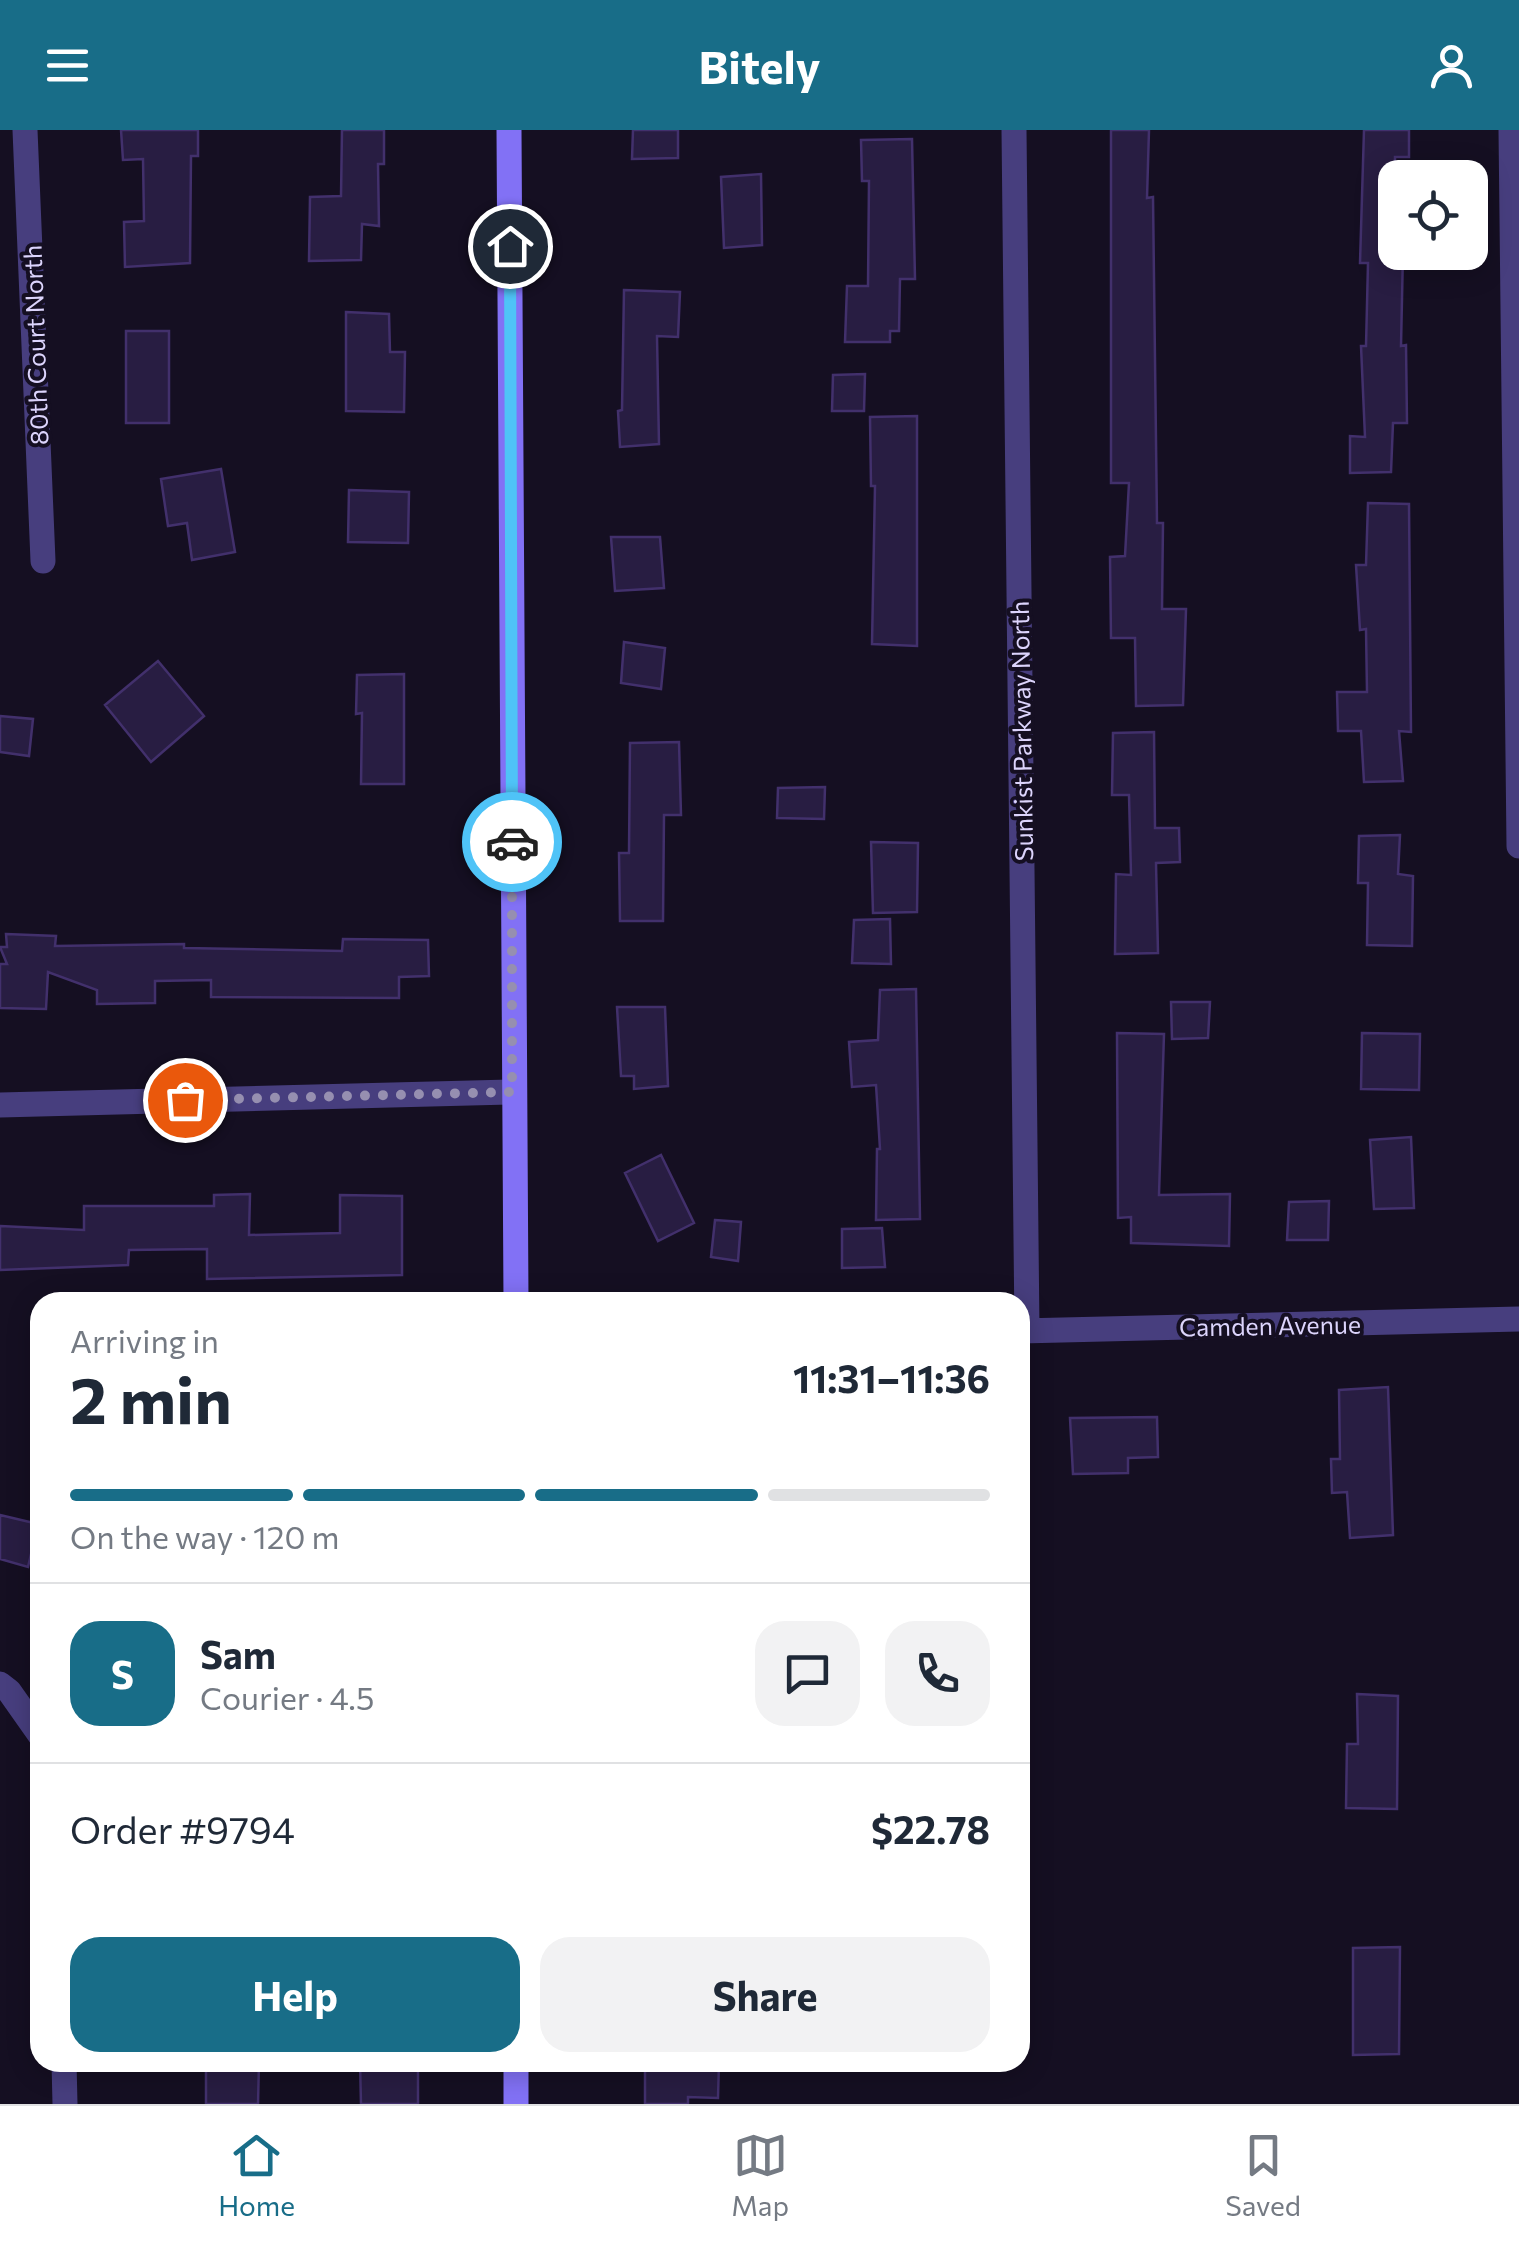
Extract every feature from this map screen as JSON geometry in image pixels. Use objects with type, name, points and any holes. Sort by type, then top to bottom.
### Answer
[{"type":"street","name":"80th Court North","points":[[25,130],[43,560]]},
{"type":"street","points":[[509,130],[516,1292]]},
{"type":"street","name":"Sunkist Parkway North","points":[[1014,130],[1024,1292]]},
{"type":"street","points":[[1511,130],[1519,846]]},
{"type":"street","points":[[0,1105],[512,1092]]},
{"type":"street","name":"Camden Avenue","points":[[1030,1331],[1519,1320]]},
{"type":"street","points":[[0,1684],[10,1691],[30,1720]]},
{"type":"street","points":[[64,2072],[64,2104]]},
{"type":"street","points":[[516,2072],[516,2104]]},
{"type":"building","points":[[121,130],[198,130],[198,156],[191,156],[190,263],[125,267],[124,222],[144,221],[143,159],[123,160]]},
{"type":"building","points":[[342,130],[384,130],[384,164],[378,164],[379,226],[362,224],[361,260],[309,261],[310,197],[341,196]]},
{"type":"building","points":[[633,130],[678,130],[678,158],[632,159]]},
{"type":"building","points":[[1111,130],[1149,130],[1147,198],[1153,197],[1157,523],[1163,523],[1162,609],[1186,609],[1183,705],[1136,706],[1135,638],[1111,638],[1110,557],[1125,556],[1129,483],[1111,483]]},
{"type":"building","points":[[1364,130],[1409,130],[1409,157],[1378,160],[1378,270],[1403,270],[1401,346],[1406,345],[1407,423],[1393,423],[1391,472],[1350,473],[1350,436],[1365,437],[1361,346],[1366,346],[1368,263],[1360,263]]},
{"type":"building","points":[[912,139],[915,279],[900,279],[899,331],[890,331],[890,342],[845,342],[847,286],[868,286],[869,181],[862,181],[861,140]]},
{"type":"building","points":[[761,174],[762,245],[724,248],[721,177]]},
{"type":"building","points":[[624,290],[680,292],[678,337],[657,336],[659,444],[620,447]]},
{"type":"building","points":[[346,312],[389,314],[390,352],[405,352],[404,412],[346,411]]},
{"type":"building","points":[[126,331],[169,331],[169,423],[126,423]]},
{"type":"building","points":[[865,374],[864,411],[832,411],[833,375]]},
{"type":"building","points":[[917,416],[917,646],[872,644],[875,486],[871,486],[870,417]]},
{"type":"building","points":[[221,469],[235,552],[192,560],[187,523],[168,526],[161,479]]},
{"type":"building","points":[[349,490],[409,492],[408,543],[348,542]]},
{"type":"building","points":[[1368,503],[1409,504],[1411,732],[1399,731],[1403,781],[1364,782],[1361,731],[1338,731],[1337,692],[1367,692],[1366,629],[1360,630],[1356,565],[1366,565]]},
{"type":"building","points":[[611,537],[660,537],[664,588],[615,591]]},
{"type":"building","points":[[624,642],[665,648],[661,689],[621,683]]},
{"type":"building","points":[[158,661],[204,716],[151,762],[105,705]]},
{"type":"building","points":[[404,674],[404,784],[361,784],[362,713],[356,714],[357,675]]},
{"type":"building","points":[[0,716],[33,719],[29,756],[0,752]]},
{"type":"building","points":[[1154,732],[1155,828],[1179,828],[1180,862],[1156,863],[1158,953],[1115,954],[1116,874],[1131,875],[1129,795],[1112,795],[1113,733]]},
{"type":"building","points":[[679,742],[681,815],[664,815],[663,921],[620,921],[619,853],[629,853],[630,743]]},
{"type":"building","points":[[825,787],[824,819],[777,818],[778,788]]},
{"type":"building","points":[[1400,835],[1398,874],[1413,876],[1412,946],[1367,945],[1368,883],[1358,883],[1359,836]]},
{"type":"building","points":[[871,842],[918,843],[917,912],[873,913]]},
{"type":"building","points":[[890,919],[891,964],[852,963],[854,920]]},
{"type":"building","points":[[6,934],[56,936],[55,946],[184,944],[184,948],[342,951],[343,939],[428,940],[429,976],[399,977],[399,998],[211,997],[211,980],[155,981],[155,1003],[97,1004],[97,990],[48,972],[46,1009],[0,1008],[0,964],[7,964],[0,947],[7,947]]},
{"type":"building","points":[[916,989],[920,1219],[876,1220],[880,1149],[876,1085],[852,1087],[849,1042],[878,1040],[880,990]]},
{"type":"building","points":[[1171,1002],[1210,1002],[1208,1038],[1172,1039]]},
{"type":"building","points":[[617,1007],[665,1007],[668,1086],[634,1089],[634,1076],[621,1076]]},
{"type":"building","points":[[1117,1033],[1164,1034],[1159,1195],[1230,1194],[1229,1246],[1131,1243],[1131,1217],[1118,1218]]},
{"type":"building","points":[[1362,1033],[1420,1034],[1419,1090],[1361,1089]]},
{"type":"building","points":[[1411,1137],[1414,1208],[1374,1209],[1370,1140]]},
{"type":"building","points":[[661,1155],[694,1223],[658,1241],[625,1173]]},
{"type":"building","points":[[250,1194],[249,1235],[340,1233],[340,1195],[402,1196],[402,1275],[207,1279],[207,1249],[129,1250],[128,1265],[0,1270],[0,1226],[84,1230],[84,1206],[214,1206],[214,1195]]},
{"type":"building","points":[[1329,1201],[1328,1240],[1287,1240],[1289,1202]]},
{"type":"building","points":[[715,1220],[741,1222],[738,1261],[711,1257]]},
{"type":"building","points":[[882,1228],[885,1267],[842,1268],[842,1229]]},
{"type":"building","points":[[1388,1387],[1393,1535],[1350,1538],[1347,1492],[1332,1493],[1331,1459],[1340,1459],[1339,1390]]},
{"type":"building","points":[[1157,1417],[1158,1457],[1128,1458],[1128,1473],[1073,1474],[1070,1418]]},
{"type":"building","points":[[0,1515],[30,1522],[28,1567],[0,1559]]},
{"type":"building","points":[[1357,1694],[1398,1696],[1397,1809],[1346,1808],[1347,1744],[1358,1744]]},
{"type":"building","points":[[1400,1947],[1399,2054],[1353,2055],[1353,1948]]},
{"type":"building","points":[[206,2072],[259,2072],[258,2104],[206,2104]]},
{"type":"building","points":[[360,2072],[418,2072],[418,2104],[361,2104]]},
{"type":"building","points":[[645,2072],[719,2072],[718,2098],[688,2097],[688,2104],[645,2104]]},
{"type":"way so far","points":[[185,1100],[512,1092],[512,842]]},
{"type":"route","points":[[510,246],[512,842]]}]
